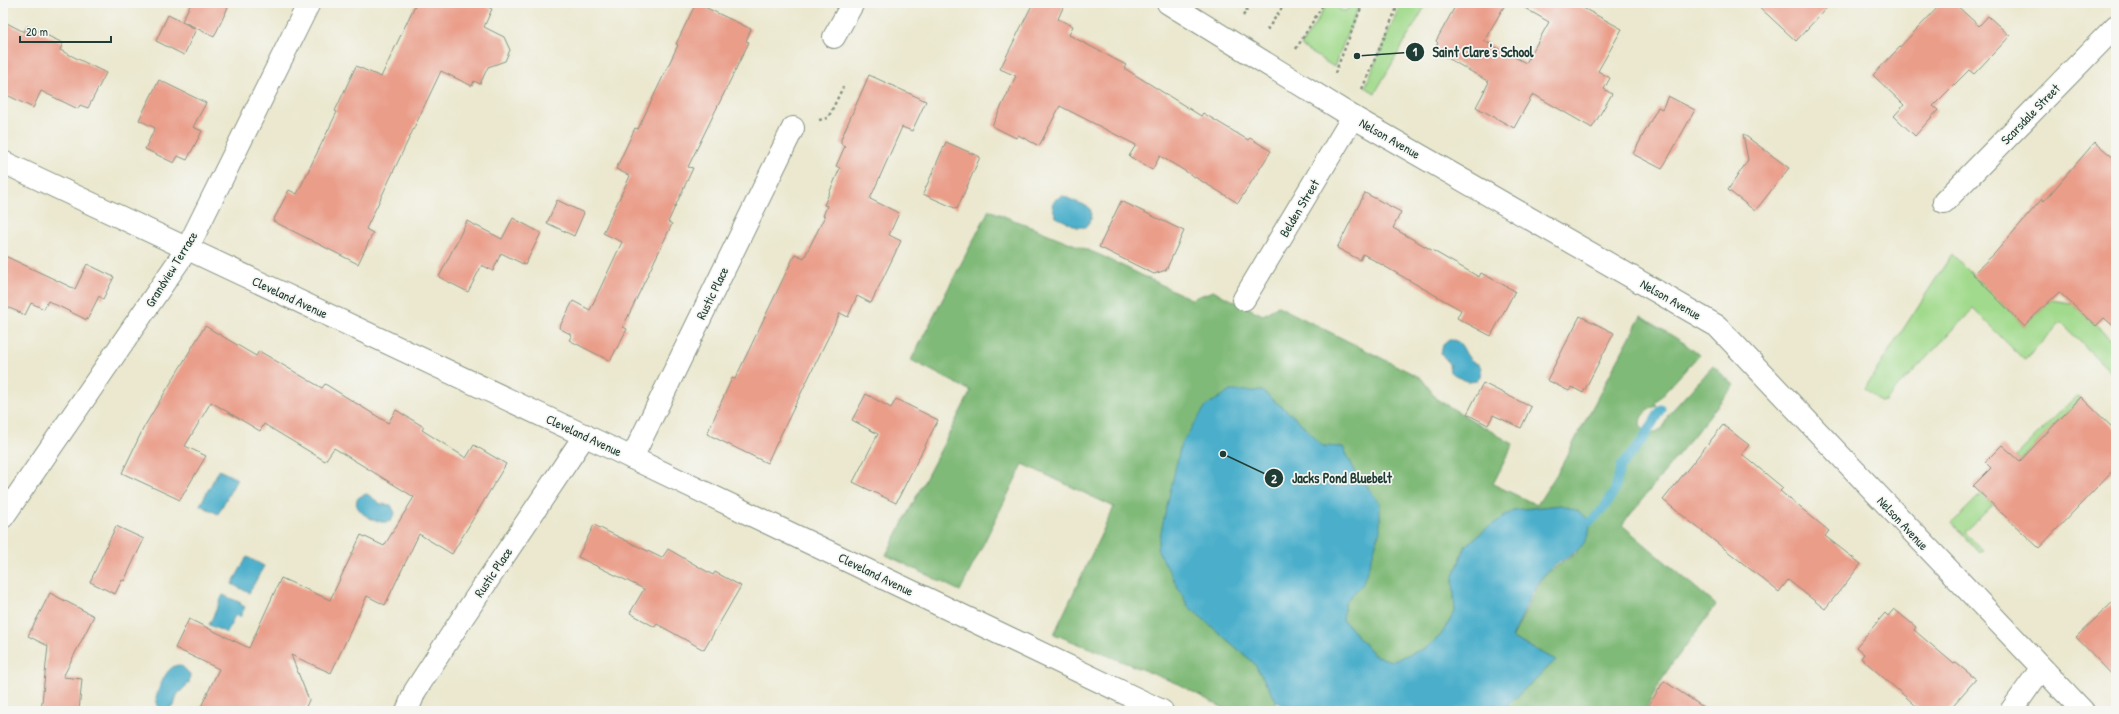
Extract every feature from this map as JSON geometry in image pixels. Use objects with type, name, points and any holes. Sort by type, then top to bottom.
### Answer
[{"type":"street","name":"Grandview Terrace","points":[[3,517],[187,248],[309,3]]},
{"type":"street","points":[[834,37],[853,3]]},
{"type":"street","name":"Nelson Avenue","points":[[1168,3],[1353,117],[1717,326],[2041,669],[2083,711]]},
{"type":"street","name":"Scarsdale Street","points":[[1944,202],[2116,26]]},
{"type":"street","name":"Belden Street","points":[[1244,299],[1353,117]]},
{"type":"street","name":"Rustic Place","points":[[632,458],[793,128]]},
{"type":"street","name":"Cleveland Avenue","points":[[3,162],[632,458],[1162,711]]},
{"type":"street","name":"Rustic Place","points":[[407,711],[415,691],[585,436]]},
{"type":"street","points":[[2011,711],[2041,669]]},
{"type":"path","points":[[1243,16],[1251,3]]},
{"type":"path","points":[[1267,30],[1284,3]]},
{"type":"path","points":[[1296,49],[1324,3]]},
{"type":"path","points":[[1335,73],[1363,3]]},
{"type":"path","points":[[1362,89],[1398,3]]},
{"type":"path","points":[[828,118],[843,87]]},
{"type":"green space","points":[[1328,3],[1336,3],[1340,10],[1345,11],[1351,7],[1350,3],[1360,3],[1334,67],[1301,46]]},
{"type":"green space","points":[[1401,3],[1427,3],[1375,93],[1365,87]]},
{"type":"green space","points":[[989,210],[1100,255],[1191,299],[1213,291],[1263,315],[1278,306],[1421,378],[1438,400],[1513,444],[1493,484],[1537,505],[1558,472],[1641,316],[1684,343],[1699,355],[1655,403],[1657,406],[1651,408],[1643,415],[1640,423],[1646,431],[1652,434],[1663,428],[1668,415],[1713,366],[1734,385],[1622,525],[1716,605],[1667,671],[1644,711],[1501,711],[1556,660],[1512,638],[1544,575],[1578,552],[1561,505],[1514,510],[1466,545],[1453,578],[1455,612],[1441,635],[1426,648],[1391,661],[1374,655],[1343,620],[1345,602],[1362,585],[1380,503],[1356,473],[1343,447],[1322,446],[1297,419],[1181,444],[1173,485],[1188,606],[1254,663],[1277,702],[1273,711],[1229,711],[1178,684],[1054,634],[1114,507],[1023,464],[960,591],[886,555],[971,391],[911,360]]},
{"type":"green space","points":[[1952,254],[2024,326],[2051,300],[2071,303],[2116,344],[2116,377],[2061,323],[2025,359],[2020,356],[1973,309],[1885,401],[1880,402],[1865,388]]},
{"type":"green space","points":[[2076,396],[2081,397],[2020,461],[2016,457],[2017,455]]},
{"type":"green space","points":[[1981,494],[1993,505],[1965,532],[1983,551],[1979,553],[1952,523]]},
{"type":"water","points":[[1063,196],[1090,208],[1091,219],[1085,227],[1077,227],[1056,217],[1052,205],[1056,199]]},
{"type":"water","points":[[1449,340],[1458,342],[1468,357],[1481,367],[1481,375],[1476,381],[1468,382],[1450,372],[1449,364],[1441,353],[1443,345]]},
{"type":"water","points":[[1230,391],[1262,391],[1297,419],[1322,446],[1343,447],[1356,473],[1380,503],[1380,530],[1373,554],[1362,585],[1345,602],[1343,620],[1374,655],[1391,661],[1426,648],[1441,635],[1455,612],[1453,578],[1466,545],[1514,510],[1561,505],[1578,511],[1591,521],[1589,532],[1585,541],[1580,547],[1574,553],[1553,567],[1541,579],[1532,594],[1512,638],[1556,660],[1501,711],[1293,711],[1277,702],[1254,663],[1188,606],[1157,549],[1181,444],[1206,406]]},
{"type":"water","points":[[219,470],[237,479],[218,514],[200,505]]},
{"type":"water","points":[[367,494],[381,504],[391,505],[395,513],[391,521],[376,521],[362,512],[356,502],[359,497]]},
{"type":"water","points":[[247,557],[264,566],[249,593],[232,584]]},
{"type":"water","points":[[223,595],[241,603],[240,604],[245,607],[240,617],[235,615],[227,633],[209,625]]},
{"type":"water","points":[[178,665],[183,667],[190,674],[189,683],[177,695],[174,706],[166,709],[158,706],[156,698],[161,683],[170,669]]},
{"type":"building","points":[[191,3],[230,3],[214,37],[182,21]]},
{"type":"building","points":[[416,3],[479,3],[492,9],[484,27],[504,37],[510,50],[505,61],[488,67],[480,84],[474,81],[472,86],[441,71],[366,229],[373,233],[358,264],[273,221],[289,190],[297,194],[337,112],[335,111],[356,66],[381,77]]},
{"type":"building","points":[[696,3],[751,29],[746,41],[749,42],[688,167],[693,168],[668,222],[672,224],[623,327],[627,329],[610,361],[569,340],[572,335],[559,328],[573,301],[590,310],[622,242],[603,233],[630,176],[616,169],[635,128],[638,129],[678,45],[676,44]]},
{"type":"building","points":[[1033,3],[1065,3],[1058,19],[1073,26],[1069,35],[1126,65],[1124,68],[1201,116],[1203,113],[1248,140],[1250,138],[1271,151],[1238,203],[1160,156],[1152,170],[1129,156],[1136,145],[1060,106],[1039,146],[1018,135],[1016,138],[992,126],[1016,76],[1000,69]]},
{"type":"building","points":[[1457,3],[1506,3],[1484,41],[1526,63],[1549,22],[1516,3],[1574,3],[1622,29],[1598,71],[1610,78],[1604,89],[1612,94],[1592,128],[1533,94],[1514,128],[1476,107],[1489,82],[1434,50],[1438,43],[1436,41]]},
{"type":"building","points":[[1755,3],[1831,3],[1796,41]]},
{"type":"building","points":[[1942,3],[1954,3],[1979,26],[1988,16],[2010,36],[1974,74],[1969,70],[1933,106],[1938,110],[1915,136],[1894,116],[1904,105],[1873,75]]},
{"type":"building","points":[[168,15],[196,29],[184,55],[156,41]]},
{"type":"building","points":[[3,21],[24,32],[27,26],[63,43],[60,50],[106,73],[88,108],[80,105],[78,109],[41,91],[33,108],[3,93]]},
{"type":"building","points":[[869,75],[926,101],[912,131],[902,127],[870,199],[899,213],[889,235],[901,241],[871,303],[857,296],[848,317],[840,313],[767,463],[707,434],[732,378],[735,379],[795,254],[804,258],[825,216],[823,216],[827,206],[824,205],[840,168],[836,166],[845,146],[841,144],[841,139]]},
{"type":"building","points":[[159,80],[206,103],[193,127],[202,131],[187,160],[178,156],[174,163],[145,149],[155,128],[139,120]]},
{"type":"building","points":[[1668,96],[1695,110],[1662,169],[1633,154],[1658,107],[1662,109]]},
{"type":"building","points":[[1743,134],[1789,168],[1755,211],[1728,190],[1748,160]]},
{"type":"building","points":[[946,142],[980,157],[957,209],[923,194]]},
{"type":"building","points":[[2095,142],[2116,160],[2116,328],[2104,318],[2096,326],[2059,292],[2024,326],[1973,274],[1995,253],[2042,199],[2044,201]]},
{"type":"building","points":[[1365,193],[1401,212],[1393,228],[1479,277],[1481,273],[1515,291],[1491,336],[1457,318],[1461,310],[1363,254],[1360,260],[1337,248]]},
{"type":"building","points":[[557,200],[584,213],[574,236],[547,223]]},
{"type":"building","points":[[1121,201],[1184,231],[1166,270],[1154,274],[1099,247]]},
{"type":"building","points":[[513,218],[541,233],[525,265],[501,253],[493,271],[482,265],[468,292],[439,277],[467,221],[502,239]]},
{"type":"building","points":[[3,255],[75,289],[87,264],[114,277],[103,299],[99,296],[87,320],[48,301],[44,309],[31,303],[25,315],[3,305]]},
{"type":"building","points":[[1580,316],[1614,333],[1583,393],[1572,387],[1569,391],[1547,380]]},
{"type":"building","points":[[205,326],[256,356],[259,351],[322,388],[325,384],[388,423],[396,410],[424,427],[422,430],[466,458],[474,445],[506,464],[452,554],[419,534],[385,605],[367,596],[331,673],[291,655],[309,700],[304,711],[199,711],[219,669],[175,648],[189,619],[249,648],[281,578],[330,600],[361,535],[384,546],[414,497],[334,448],[325,461],[264,424],[260,431],[211,402],[185,446],[206,456],[180,500],[122,473],[144,427]]},
{"type":"building","points":[[1483,383],[1531,407],[1521,428],[1493,415],[1488,425],[1467,414]]},
{"type":"building","points":[[866,394],[891,408],[896,399],[938,420],[896,503],[853,482],[878,434],[852,420]]},
{"type":"building","points":[[2081,397],[2116,431],[2116,467],[2039,548],[1973,486],[1991,468],[1985,462],[2002,445],[2020,461]]},
{"type":"building","points":[[1723,425],[1749,445],[1742,454],[1783,488],[1780,491],[1829,531],[1825,536],[1861,564],[1825,609],[1788,580],[1779,592],[1663,500]]},
{"type":"building","points":[[594,525],[662,558],[668,549],[713,575],[715,572],[741,586],[704,650],[657,624],[655,627],[630,613],[644,589],[578,557]]},
{"type":"building","points":[[116,526],[144,539],[124,581],[122,580],[115,594],[90,582]]},
{"type":"building","points":[[50,593],[94,616],[63,677],[82,679],[79,711],[41,711],[48,646],[28,636]]},
{"type":"building","points":[[2116,599],[2116,679],[2076,637]]},
{"type":"building","points":[[1894,609],[1916,627],[1914,630],[1954,664],[1956,663],[1976,679],[1948,711],[1922,711],[1861,658],[1864,654],[1856,647],[1885,613],[1888,616]]},
{"type":"building","points":[[1664,681],[1709,711],[1645,711]]},
{"type":"waterway","points":[[1581,526],[1591,521],[1604,508],[1614,492],[1621,466],[1642,441],[1661,409]]},
{"type":"place","name":"Saint Clare's School","points":[[1357,56]]},
{"type":"place","name":"Jacks Pond Bluebelt","points":[[1223,454]]}]
